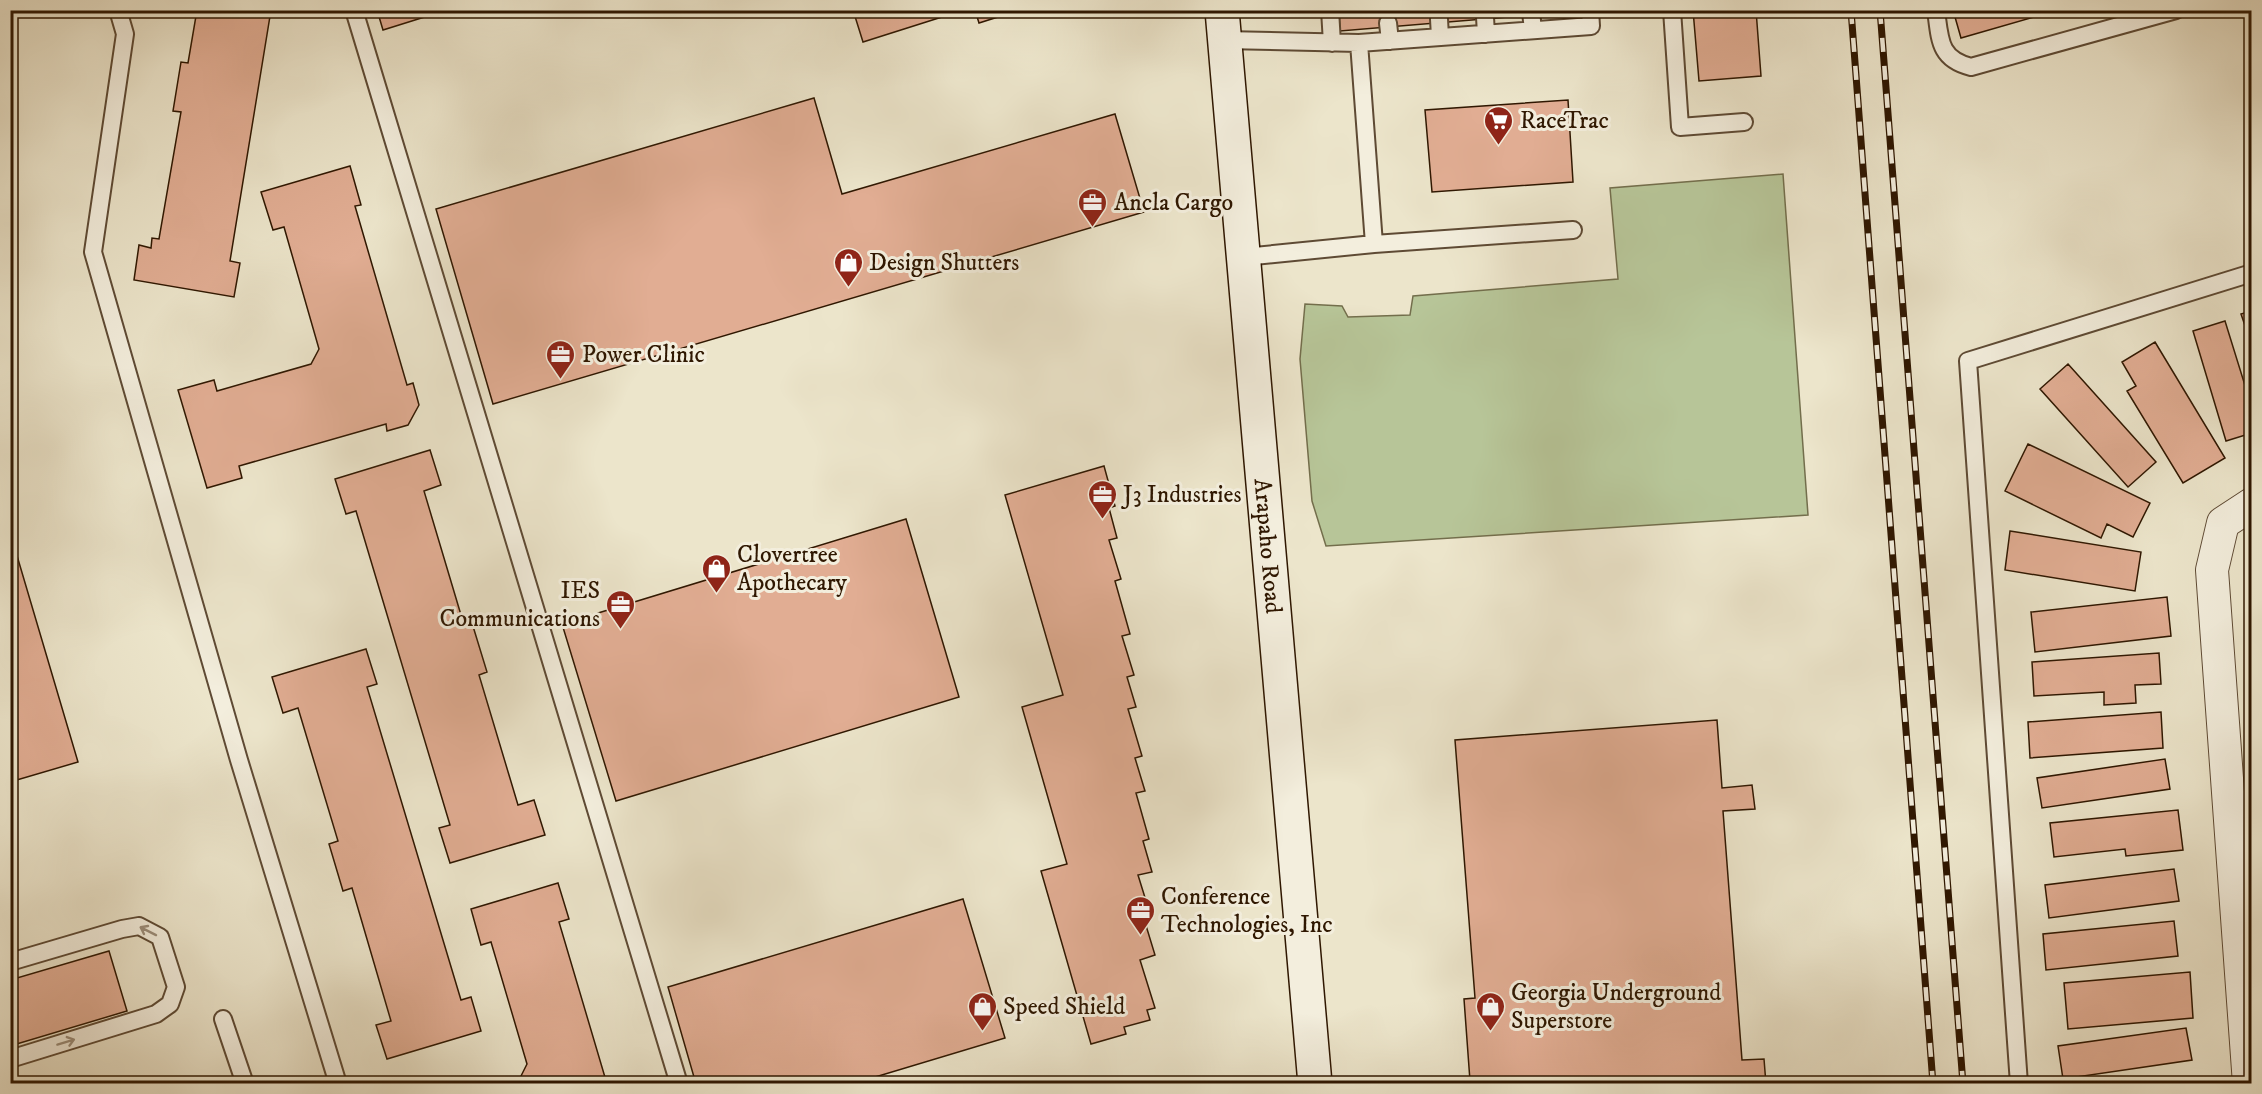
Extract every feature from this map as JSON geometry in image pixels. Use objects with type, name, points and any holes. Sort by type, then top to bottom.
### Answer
[{"type":"main road","name":"Arapaho Road","points":[[1223,25],[1315,1083]]},
{"type":"street","points":[[2249,1083],[2212,570],[2223,523],[2252,504]]},
{"type":"lane","points":[[118,10],[125,34],[93,252],[239,760],[338,1083]]},
{"type":"lane","points":[[354,10],[679,1083]]},
{"type":"lane","points":[[1330,10],[1332,43]]},
{"type":"lane","points":[[1223,25],[1332,43],[1359,43],[1591,26],[1590,10]]},
{"type":"lane","points":[[1672,10],[1680,128],[1744,122]]},
{"type":"lane","points":[[1936,10],[1941,46],[1954,63],[1971,67],[2169,12]]},
{"type":"lane","points":[[1531,12],[1533,30]]},
{"type":"lane","points":[[1485,17],[1486,34]]},
{"type":"lane","points":[[1439,19],[1440,37]]},
{"type":"lane","points":[[1388,22],[1390,41]]},
{"type":"lane","points":[[1359,43],[1374,244]]},
{"type":"lane","points":[[1244,257],[1374,244],[1573,230]]},
{"type":"lane","points":[[2019,1083],[1968,361],[2252,273]]},
{"type":"lane","points":[[10,962],[122,928],[139,926],[160,937],[176,987],[170,1005],[156,1014],[10,1059]]},
{"type":"lane","points":[[223,1018],[244,1083]]},
{"type":"green space","points":[[1783,174],[1808,515],[1326,546],[1312,501],[1300,359],[1305,304],[1342,306],[1348,317],[1410,315],[1413,296],[1618,279],[1610,188]]},
{"type":"building","points":[[197,10],[271,10],[230,261],[240,263],[234,297],[134,280],[139,245],[151,248],[152,238],[159,239],[181,112],[173,111],[181,62],[188,63]]},
{"type":"building","points":[[377,10],[447,10],[383,30]]},
{"type":"building","points":[[853,10],[964,10],[863,42]]},
{"type":"building","points":[[975,10],[1020,10],[979,23]]},
{"type":"building","points":[[1339,10],[1568,10],[1568,12],[1340,31]]},
{"type":"building","points":[[1693,10],[1756,10],[1761,76],[1699,81]]},
{"type":"building","points":[[1953,10],[2058,10],[1961,38]]},
{"type":"building","points":[[814,98],[842,194],[1115,114],[1144,212],[493,404],[436,209]]},
{"type":"building","name":"RaceTrac","points":[[1568,100],[1573,182],[1432,192],[1425,110]]},
{"type":"building","points":[[350,166],[361,205],[355,206],[407,385],[413,383],[419,405],[408,425],[387,431],[386,424],[239,466],[242,478],[207,488],[178,390],[214,380],[217,391],[311,364],[319,349],[284,227],[273,230],[261,192]]},
{"type":"building","points":[[2252,311],[2252,346],[2241,314]]},
{"type":"building","points":[[2225,321],[2252,408],[2252,433],[2226,441],[2193,331]]},
{"type":"building","points":[[2155,342],[2225,458],[2183,483],[2127,391],[2136,386],[2122,362]]},
{"type":"building","points":[[2068,364],[2156,462],[2128,487],[2040,389]]},
{"type":"building","points":[[2028,444],[2150,503],[2133,537],[2107,524],[2101,538],[2005,491]]},
{"type":"building","points":[[430,450],[441,485],[424,491],[464,625],[472,623],[487,672],[479,675],[518,805],[534,800],[545,835],[450,863],[439,828],[450,825],[356,511],[346,514],[335,479]]},
{"type":"building","points":[[1104,466],[1115,506],[1109,508],[1117,538],[1109,540],[1121,579],[1115,581],[1130,634],[1122,636],[1134,675],[1127,677],[1136,707],[1128,709],[1142,756],[1135,758],[1145,791],[1136,793],[1149,839],[1143,841],[1152,872],[1138,875],[1151,917],[1144,919],[1155,955],[1140,960],[1155,1008],[1147,1010],[1150,1020],[1124,1027],[1126,1034],[1091,1044],[1041,871],[1067,864],[1022,707],[1063,695],[1005,495]]},
{"type":"building","points":[[906,519],[959,697],[616,801],[562,624]]},
{"type":"building","points":[[2010,531],[2141,552],[2135,591],[2005,570]]},
{"type":"building","points":[[10,532],[78,762],[10,782]]},
{"type":"building","points":[[2167,597],[2171,636],[2035,652],[2031,612]]},
{"type":"building","points":[[366,649],[377,684],[367,687],[461,1000],[471,997],[481,1031],[387,1059],[376,1025],[391,1021],[352,888],[343,891],[329,844],[338,841],[298,708],[283,713],[272,677]]},
{"type":"building","points":[[2159,653],[2161,684],[2135,685],[2136,703],[2104,705],[2104,692],[2034,696],[2032,662]]},
{"type":"building","points":[[2161,712],[2163,748],[2030,758],[2028,722]]},
{"type":"building","points":[[1717,720],[1722,788],[1752,785],[1755,809],[1723,811],[1742,1060],[1764,1059],[1766,1084],[1481,1084],[1481,1080],[1470,1081],[1464,999],[1475,998],[1455,740]]},
{"type":"building","points":[[2165,759],[2170,789],[2042,808],[2037,778]]},
{"type":"building","points":[[2178,810],[2183,850],[2126,856],[2125,849],[2054,857],[2050,823]]},
{"type":"building","points":[[2174,869],[2179,901],[2049,918],[2045,885]]},
{"type":"building","points":[[558,883],[569,919],[559,922],[607,1084],[514,1084],[518,1082],[527,1064],[491,942],[481,945],[471,909]]},
{"type":"building","points":[[963,899],[1005,1038],[852,1084],[696,1084],[668,987]]},
{"type":"building","points":[[2174,921],[2178,956],[2046,970],[2043,934]]},
{"type":"building","points":[[109,951],[127,1011],[10,1046],[10,980]]},
{"type":"building","points":[[2190,972],[2193,1018],[2068,1029],[2064,983]]},
{"type":"building","points":[[2186,1028],[2192,1060],[2063,1079],[2058,1046]]},
{"type":"railway","points":[[1851,10],[1933,1084]]},
{"type":"railway","points":[[1880,10],[1963,1084]]},
{"type":"place","name":"RaceTrac","points":[[1499,146]]},
{"type":"place","name":"Ancla Cargo","points":[[1093,228]]},
{"type":"place","name":"Design Shutters","points":[[848,288]]},
{"type":"place","name":"Power Clinic","points":[[561,380]]},
{"type":"place","name":"J3 Industries","points":[[1102,520]]},
{"type":"place","name":"Clovertree Apothecary","points":[[716,594]]},
{"type":"place","name":"IES Communications","points":[[621,630]]},
{"type":"place","name":"Conference Technologies, Inc","points":[[1140,936]]},
{"type":"place","name":"Speed Shield","points":[[982,1032]]},
{"type":"place","name":"Georgia Underground Superstore","points":[[1490,1032]]}]
